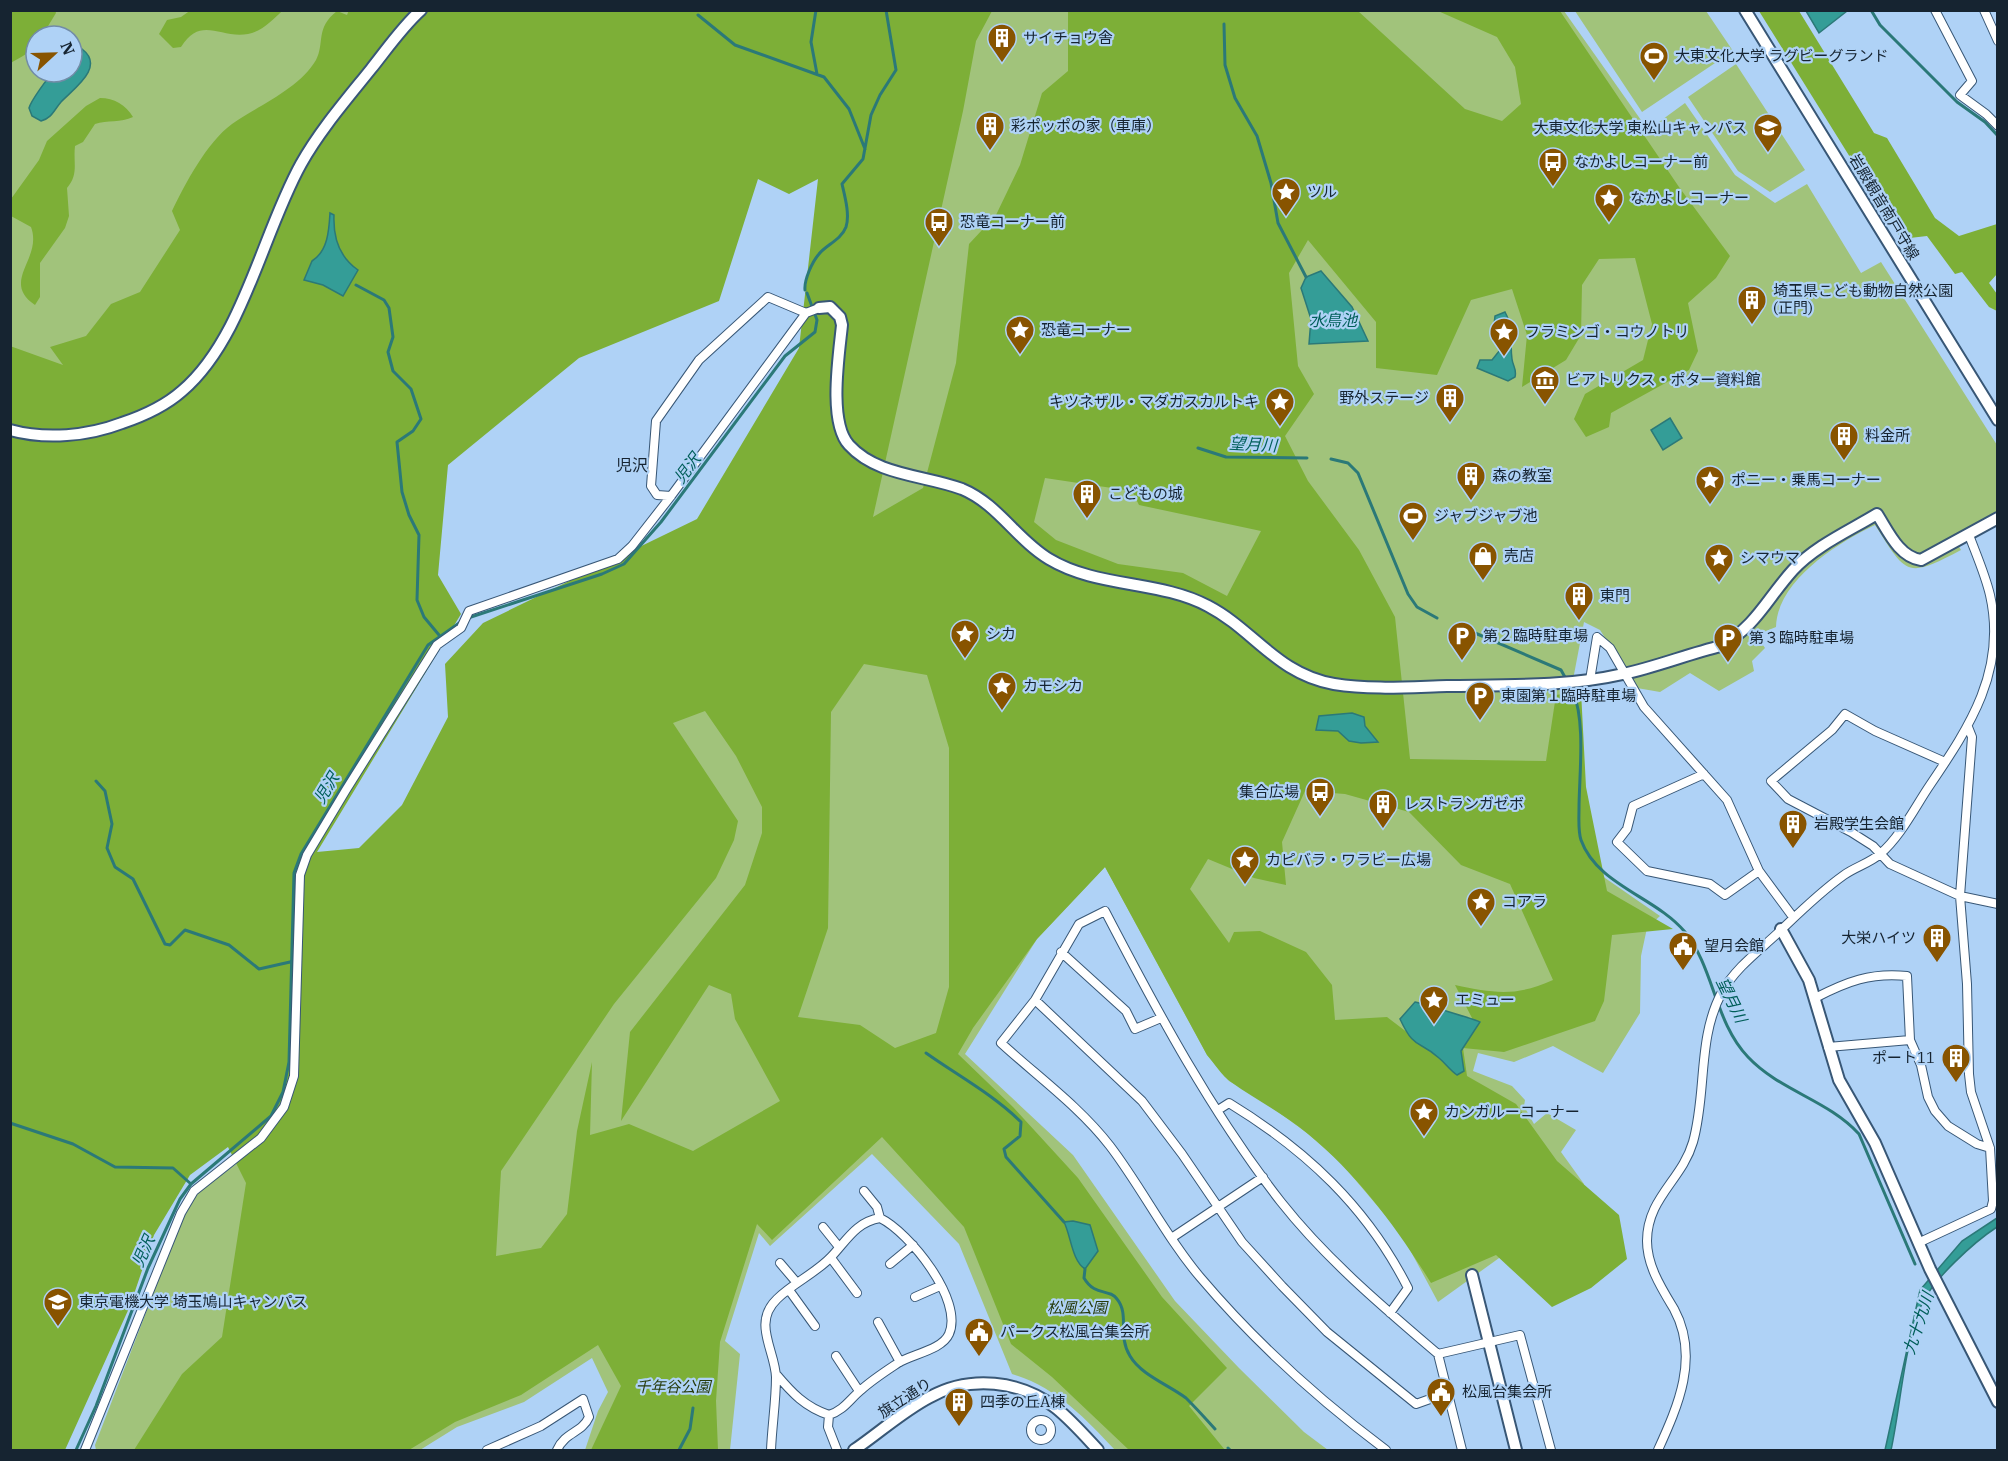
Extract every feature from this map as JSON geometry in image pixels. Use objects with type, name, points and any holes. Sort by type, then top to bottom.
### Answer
[{"type":"street","points":[[10,430],[56,436],[112,427],[162,405],[198,375],[229,330],[265,242],[301,164],[340,107],[421,10]]},
{"type":"street","name":"岩殿観音南戸守線","points":[[1745,10],[1998,420]]},
{"type":"street","points":[[1935,10],[1972,81],[1960,95],[1998,126]]},
{"type":"street","points":[[1984,10],[1998,41]]},
{"type":"street","points":[[671,496],[657,495],[651,486],[656,421],[678,393],[686,376],[699,360],[768,297],[811,311]]},
{"type":"street","points":[[86,1449],[181,1213],[194,1191],[261,1138],[284,1107],[294,1076],[300,875],[307,855],[438,645],[461,628],[469,611],[618,559],[632,546],[671,496],[811,311],[825,306],[834,309],[842,325],[837,412],[842,437],[862,458],[879,466],[965,490],[995,509],[1024,539],[1049,560],[1107,578],[1177,592],[1210,607],[1289,668],[1332,683],[1387,687],[1507,685],[1590,680],[1624,674],[1721,646],[1734,639],[1750,626],[1793,570],[1826,544],[1877,514],[1903,552],[1913,559],[1929,557],[1998,518]]},
{"type":"street","points":[[1658,1450],[1674,1415],[1686,1376],[1685,1345],[1676,1313],[1652,1265],[1647,1245],[1648,1226],[1657,1199],[1671,1183],[1692,1145],[1707,1041],[1714,1010],[1724,990],[1747,960],[1816,895],[1880,854],[1899,832],[1968,728],[1982,700],[1994,635],[1989,593],[1969,535]]},
{"type":"street","points":[[1590,680],[1597,636],[1610,648],[1650,715],[1727,800],[1760,871],[1793,917]]},
{"type":"street","points":[[1946,762],[1875,731],[1845,714],[1832,730],[1771,781],[1788,799],[1832,820],[1873,846],[1890,864],[1960,896],[1998,904]]},
{"type":"street","points":[[1918,1243],[1991,1209],[1990,1148],[1970,1083],[1967,984],[1960,896],[1972,737],[1968,728]]},
{"type":"street","points":[[1704,774],[1633,806],[1626,829],[1617,842],[1647,871],[1710,884],[1725,895],[1760,871]]},
{"type":"street","points":[[1386,1450],[1288,1370],[1219,1298],[1173,1238],[1109,1145],[1080,1114],[1001,1043],[1035,1000],[1078,924],[1105,911],[1191,1070],[1263,1177],[1303,1228],[1390,1313],[1438,1354],[1462,1450]]},
{"type":"street","points":[[1781,930],[1800,960],[1815,998],[1839,1080],[1875,1143],[1930,1269],[1998,1402]]},
{"type":"street","points":[[1061,952],[1126,1011],[1136,1029],[1161,1018]]},
{"type":"street","points":[[1815,998],[1860,977],[1886,974],[1907,976],[1910,1040],[1922,1065],[1928,1097],[1940,1118],[1968,1139],[1990,1148]]},
{"type":"street","points":[[1035,1000],[1142,1101],[1182,1154],[1242,1242],[1327,1332],[1416,1404],[1447,1393]]},
{"type":"street","points":[[1828,1047],[1910,1040]]},
{"type":"street","points":[[1218,1110],[1229,1103],[1273,1130],[1311,1161],[1346,1198],[1381,1242],[1408,1288],[1390,1313]]},
{"type":"street","points":[[1173,1238],[1263,1177]]},
{"type":"street","points":[[776,1374],[800,1400],[813,1410],[829,1415],[851,1403],[859,1391],[900,1362],[939,1344],[949,1336],[952,1324],[949,1307],[940,1286],[913,1245],[896,1227],[880,1218],[877,1207],[864,1191]]},
{"type":"street","points":[[771,1450],[776,1374],[766,1339],[765,1320],[777,1299],[831,1258],[859,1225],[880,1218]]},
{"type":"street","points":[[823,1227],[839,1246]]},
{"type":"street","points":[[890,1264],[913,1245]]},
{"type":"street","points":[[831,1258],[858,1293]]},
{"type":"street","points":[[780,1263],[797,1283]]},
{"type":"street","points":[[1472,1275],[1516,1450]]},
{"type":"street","points":[[915,1297],[940,1286]]},
{"type":"street","points":[[789,1290],[815,1326]]},
{"type":"street","points":[[878,1322],[900,1362]]},
{"type":"street","points":[[1438,1354],[1520,1335],[1551,1450]]},
{"type":"street","points":[[836,1356],[859,1391]]},
{"type":"street","name":"旗立通り","points":[[854,1450],[928,1397],[957,1387],[978,1383],[1003,1384],[1023,1389],[1057,1408],[1098,1450]]},
{"type":"street","points":[[487,1450],[541,1426],[583,1399],[589,1417],[586,1423],[562,1438],[557,1450]]},
{"type":"street","points":[[1047,1422],[1057,1408]]},
{"type":"street","points":[[829,1415],[828,1427],[837,1450]]},
{"type":"green space","points":[[11,10],[55,10],[56,13],[49,24],[24,24],[24,55],[11,63]]},
{"type":"green space","points":[[191,10],[282,11],[267,25],[253,33],[238,35],[204,30],[188,37],[181,47],[173,48],[159,34],[167,20],[181,17]]},
{"type":"green space","points":[[349,10],[992,11],[976,41],[963,111],[873,517],[923,488],[956,363],[969,244],[996,215],[1020,165],[1042,93],[1068,71],[1068,11],[1358,11],[1465,109],[1502,121],[1521,104],[1515,67],[1497,37],[1438,11],[1560,11],[1679,187],[1730,256],[1716,278],[1688,303],[1698,351],[1689,370],[1611,413],[1609,427],[1586,437],[1574,419],[1585,394],[1643,360],[1652,324],[1635,258],[1599,259],[1582,285],[1581,335],[1566,360],[1522,387],[1527,335],[1512,289],[1471,300],[1437,375],[1376,368],[1376,322],[1308,240],[1289,273],[1298,366],[1314,394],[1285,436],[1308,481],[1359,550],[1395,617],[1410,759],[1546,761],[1556,695],[1581,691],[1586,787],[1607,891],[1673,929],[1612,935],[1604,1001],[1595,1021],[1504,1052],[1463,1048],[1467,1076],[1516,1104],[1557,1161],[1619,1215],[1627,1259],[1591,1288],[1552,1307],[1496,1255],[1431,1283],[1376,1203],[1344,1167],[1299,1127],[1221,1073],[1207,1055],[1105,867],[1037,939],[973,1028],[958,1054],[1013,1107],[1078,1178],[1162,1297],[1227,1368],[1189,1406],[1225,1450],[1129,1450],[1052,1377],[1011,1344],[964,1227],[882,1137],[772,1240],[757,1224],[720,1342],[716,1401],[718,1450],[591,1450],[621,1386],[598,1345],[521,1395],[455,1422],[409,1450],[134,1450],[182,1374],[222,1337],[246,1183],[228,1147],[190,1175],[154,1235],[130,1306],[65,1450],[11,1450],[10,346],[63,365],[50,347],[86,336],[111,304],[140,292],[180,230],[172,211],[205,152],[232,124],[278,96],[300,79],[319,54],[323,29],[330,17],[337,11],[347,15]],"holes":[[[758,179],[789,194],[818,179],[799,348],[697,519],[483,623],[445,664],[448,717],[402,805],[359,848],[317,852],[461,614],[438,575],[448,465],[579,358],[719,301]],[[1045,478],[1132,491],[1139,505],[1261,531],[1227,596],[1183,573],[1118,564],[1056,540],[1034,522]],[[864,664],[927,675],[949,748],[949,987],[936,1033],[895,1048],[860,1025],[798,1017],[828,928],[831,712]],[[705,711],[736,756],[762,807],[762,833],[745,885],[630,1032],[621,1121],[709,985],[731,994],[735,1019],[780,1101],[693,1151],[629,1124],[590,1135],[592,1062],[577,1131],[567,1214],[541,1248],[496,1256],[501,1171],[614,1004],[716,878],[734,840],[738,821],[673,723]],[[1305,791],[1345,794],[1409,812],[1461,865],[1510,884],[1553,980],[1527,989],[1504,992],[1455,985],[1472,1018],[1446,1062],[1387,1017],[1335,1020],[1332,985],[1306,952],[1260,931],[1234,932],[1229,943],[1190,889],[1208,859],[1254,878],[1286,885],[1282,842]]]},
{"type":"green space","points":[[11,11],[412,11],[109,364],[11,391]]},
{"type":"green space","points":[[991,11],[1564,11],[1648,130],[1685,103],[1735,175],[1775,203],[1807,184],[1861,273],[1881,262],[1997,445],[1997,513],[1955,540],[1961,550],[1918,568],[1902,563],[1875,525],[1844,542],[1827,553],[1798,579],[1779,610],[1776,627],[1756,635],[1765,648],[1752,661],[1754,671],[1719,691],[1690,673],[1660,692],[1637,688],[1600,630],[1584,622],[1572,685],[1563,763],[1571,848],[1605,878],[1660,916],[1647,928],[1641,956],[1640,1013],[1603,1073],[1553,1046],[1514,1062],[1478,1053],[1473,1071],[1512,1086],[1525,1100],[1524,1106],[1534,1124],[1547,1113],[1576,1130],[1561,1152],[1584,1184],[1513,1248],[1438,1302],[1402,1235],[1341,1163],[1307,1133],[1259,1098],[1229,1081],[1207,1055],[1105,867],[1037,939],[965,1054],[1073,1155],[1175,1301],[1304,1432],[1328,1450],[1115,1450],[1081,1415],[1056,1395],[1012,1374],[959,1244],[872,1154],[770,1246],[759,1233],[725,1341],[740,1354],[730,1450],[585,1450],[598,1411],[608,1392],[592,1358],[524,1402],[457,1427],[420,1450],[96,1450],[95,1445],[187,1206],[196,1193],[243,1159],[698,557],[971,41]]},
{"type":"green space","name":"大東文化大学 ラグビーグランド","points":[[1575,11],[1706,11],[1733,51],[1642,112]]},
{"type":"green space","points":[[1759,11],[1799,11],[1874,133],[1887,138],[1935,218],[1959,236],[1997,224],[1997,274],[1989,283],[1997,294],[1997,311],[1989,307],[1962,272],[1955,274],[1927,236],[1901,239]]},
{"type":"green space","points":[[1736,64],[1805,170],[1770,192],[1738,171],[1688,97]]},
{"type":"green space","points":[[100,98],[119,103],[133,117],[95,124],[83,142],[75,146],[74,173],[67,188],[69,216],[65,228],[40,263],[40,297],[35,305],[25,296],[21,287],[32,249],[31,227],[11,216],[11,199],[39,160],[47,141],[86,106]]},
{"type":"water","points":[[1806,11],[1847,11],[1819,33]]},
{"type":"water","points":[[84,51],[91,63],[84,78]]},
{"type":"water","points":[[44,84],[79,84],[48,118],[41,121],[32,116],[29,108]]},
{"type":"water","points":[[330,213],[334,215],[338,246],[351,265],[358,270],[343,296],[323,285],[304,280],[312,261],[324,246]]},
{"type":"water","name":"水鳥池","points":[[1321,271],[1352,307],[1368,341],[1309,344],[1311,319],[1301,288],[1306,277]]},
{"type":"water","points":[[1505,312],[1510,325],[1511,352],[1516,372],[1515,377],[1508,381],[1477,368],[1480,360],[1492,360],[1504,345],[1494,325],[1495,316]]},
{"type":"water","points":[[1670,418],[1682,438],[1663,450],[1651,430]]},
{"type":"water","points":[[1352,713],[1364,717],[1365,726],[1378,742],[1349,741],[1338,731],[1316,730],[1319,716]]},
{"type":"water","points":[[1415,1002],[1480,1022],[1461,1051],[1464,1071],[1457,1075],[1432,1052],[1409,1036],[1400,1019]]},
{"type":"water","points":[[1997,1218],[1997,1227],[1954,1262],[1934,1285],[1921,1306],[1906,1359],[1891,1450],[1885,1450],[1920,1290],[1962,1241]]},
{"type":"water","points":[[1073,1221],[1090,1225],[1098,1251],[1085,1269],[1074,1254],[1064,1222]]},
{"type":"waterway","points":[[816,10],[811,42],[817,74]]},
{"type":"waterway","name":"児沢","points":[[805,290],[807,276],[816,257],[844,232],[847,212],[842,184],[863,159],[871,115],[880,95],[896,70],[886,10]]},
{"type":"waterway","points":[[1871,10],[1880,25],[1957,102],[1985,122],[1998,136]]},
{"type":"waterway","points":[[698,15],[735,45],[824,77],[849,109],[865,149]]},
{"type":"waterway","points":[[1224,24],[1225,65],[1235,98],[1257,136],[1271,183],[1278,223],[1306,277]]},
{"type":"waterway","points":[[356,285],[384,300],[389,308],[393,337],[388,352],[393,371],[411,389],[421,419],[413,431],[397,442],[402,492],[409,515],[419,535],[417,600],[424,617],[439,635]]},
{"type":"waterway","name":"児沢","points":[[468,618],[602,574],[624,564],[661,522],[785,356],[815,332],[817,320],[807,293]]},
{"type":"waterway","name":"望月川","points":[[1198,448],[1226,457],[1307,458]]},
{"type":"waterway","name":"望月川","points":[[1331,459],[1348,463],[1358,473],[1408,594],[1417,607],[1437,618]]},
{"type":"waterway","name":"児沢","points":[[76,1450],[96,1406],[148,1268],[180,1199],[191,1184],[271,1116],[283,1092],[289,1062],[294,873],[301,854],[428,645],[462,621]]},
{"type":"waterway","name":"望月川","points":[[1475,633],[1561,670],[1566,679]]},
{"type":"waterway","name":"望月川","points":[[1573,692],[1581,734],[1579,833],[1589,855],[1613,880],[1659,909],[1685,932],[1695,946],[1728,1028],[1748,1057],[1774,1079],[1833,1112],[1859,1134],[1915,1264]]},
{"type":"waterway","points":[[96,781],[105,791],[112,824],[107,848],[115,867],[133,879],[165,944],[170,945],[185,930],[229,945],[259,969],[290,962]]},
{"type":"waterway","points":[[926,1053],[987,1094],[1021,1122],[1020,1136],[1004,1149],[1006,1157],[1064,1222]]},
{"type":"waterway","points":[[10,1123],[73,1144],[115,1167],[173,1168],[191,1184]]},
{"type":"waterway","points":[[1085,1269],[1084,1278],[1088,1284],[1114,1296],[1121,1305],[1124,1340],[1135,1363],[1186,1398],[1215,1429]]},
{"type":"waterway","points":[[679,1450],[690,1429],[693,1408]]},
{"type":"place","name":"サイチョウ舎","points":[[1002,64]]},
{"type":"place","name":"大東文化大学 ラグビーグランド","points":[[1654,82]]},
{"type":"place","name":"彩ポッポの家（車庫）","points":[[990,152]]},
{"type":"place","name":"大東文化大学 東松山キャンパス","points":[[1768,154]]},
{"type":"place","name":"なかよしコーナー前","points":[[1553,188]]},
{"type":"place","name":"ツル","points":[[1286,218]]},
{"type":"place","name":"なかよしコーナー","points":[[1609,224]]},
{"type":"place","name":"恐竜コーナー前","points":[[939,248]]},
{"type":"place","name":"埼玉県こども動物自然公園 (正門)","points":[[1752,326]]},
{"type":"place","name":"恐竜コーナー","points":[[1020,356]]},
{"type":"place","name":"フラミンゴ・コウノトリ","points":[[1504,358]]},
{"type":"place","name":"ビアトリクス・ポター資料館","points":[[1545,406]]},
{"type":"place","name":"野外ステージ","points":[[1450,424]]},
{"type":"place","name":"キツネザル・マダガスカルトキ","points":[[1280,428]]},
{"type":"place","name":"料金所","points":[[1844,462]]},
{"type":"place","name":"森の教室","points":[[1471,502]]},
{"type":"place","name":"ポニー・乗馬コーナー","points":[[1710,506]]},
{"type":"place","name":"こどもの城","points":[[1087,520]]},
{"type":"place","name":"ジャブジャブ池","points":[[1413,542]]},
{"type":"place","name":"売店","points":[[1483,582]]},
{"type":"place","name":"シマウマ","points":[[1719,584]]},
{"type":"place","name":"東門","points":[[1579,622]]},
{"type":"place","name":"シカ","points":[[965,660]]},
{"type":"place","name":"第２臨時駐車場","points":[[1462,662]]},
{"type":"place","name":"第３臨時駐車場","points":[[1728,664]]},
{"type":"place","name":"カモシカ","points":[[1002,712]]},
{"type":"place","name":"東園第１臨時駐車場","points":[[1480,722]]},
{"type":"place","name":"集合広場","points":[[1320,818]]},
{"type":"place","name":"レストランガゼボ","points":[[1383,830]]},
{"type":"place","name":"岩殿学生会館","points":[[1793,850]]},
{"type":"place","name":"カピバラ・ワラビー広場","points":[[1245,886]]},
{"type":"place","name":"コアラ","points":[[1481,928]]},
{"type":"place","name":"大栄ハイツ","points":[[1937,964]]},
{"type":"place","name":"望月会館","points":[[1683,972]]},
{"type":"place","name":"エミュー","points":[[1434,1026]]},
{"type":"place","name":"ポート11","points":[[1956,1084]]},
{"type":"place","name":"カンガルーコーナー","points":[[1424,1138]]},
{"type":"place","name":"東京電機大学 埼玉鳩山キャンパス","points":[[58,1328]]},
{"type":"place","name":"パークス松風台集会所","points":[[979,1358]]},
{"type":"place","name":"松風台集会所","points":[[1441,1418]]},
{"type":"place","name":"四季の丘A棟","points":[[959,1428]]},
{"type":"district","name":"児沢","points":[[632,465]]},
{"type":"park label","name":"松風公園","points":[[1077,1308]]},
{"type":"park label","name":"千年谷公園","points":[[673,1387]]},
{"type":"water label","name":"九十九川","points":[[1918,1323]]}]
